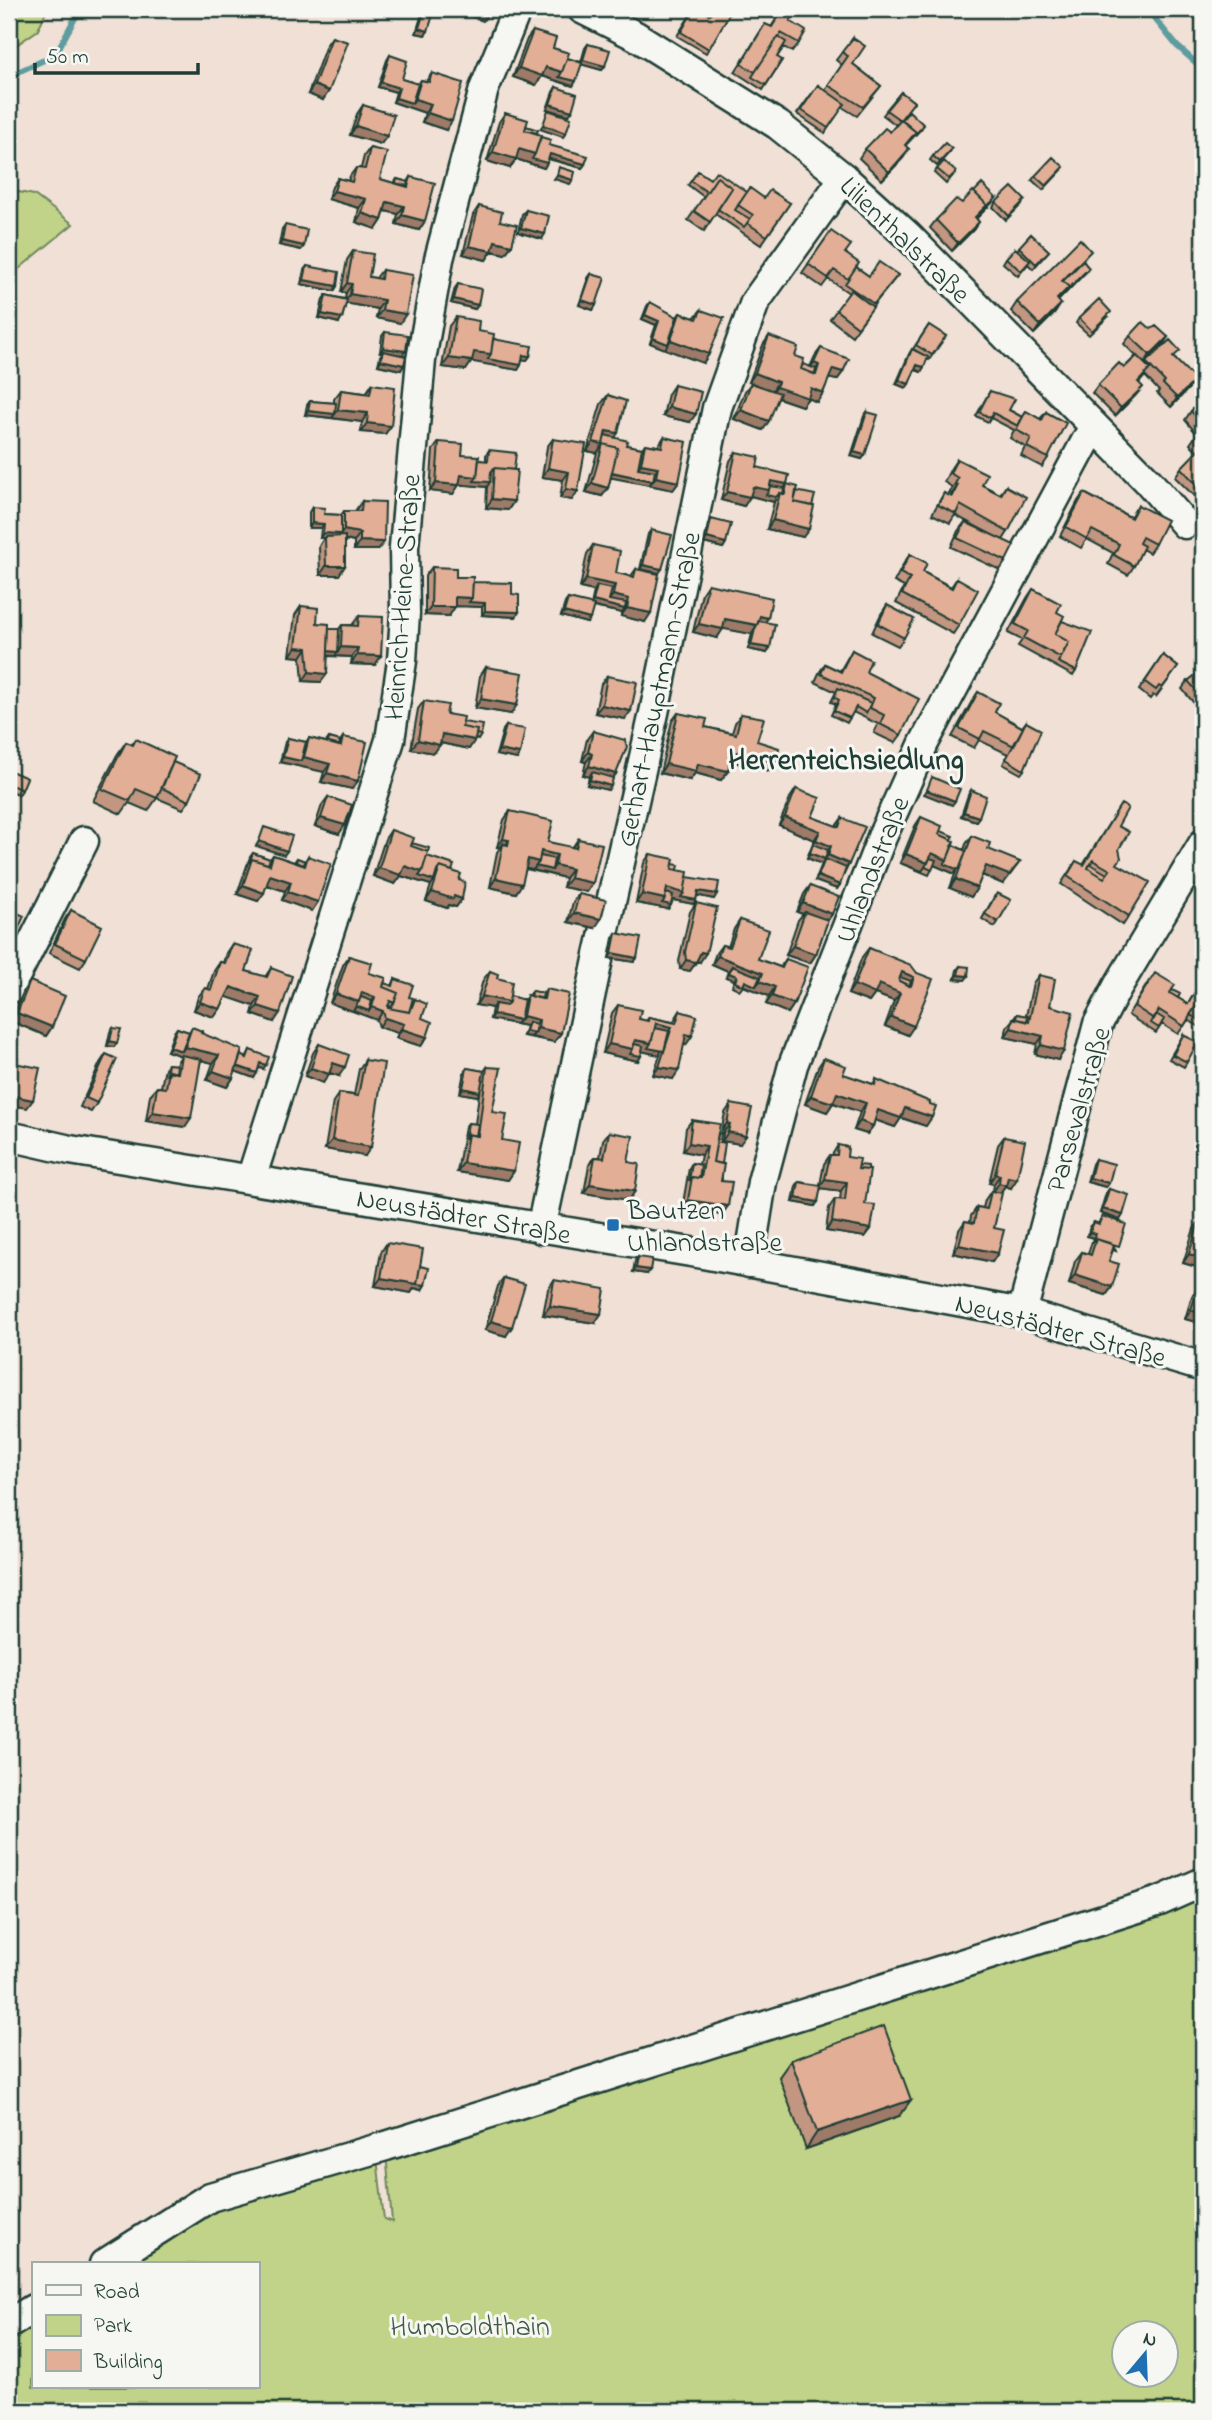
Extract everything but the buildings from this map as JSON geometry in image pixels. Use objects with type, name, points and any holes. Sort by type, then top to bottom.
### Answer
[{"type":"street","name":"Heinrich-Heine-Straße","points":[[251,1179],[390,740],[402,661],[405,613],[404,547],[421,360],[439,259],[484,89],[517,9]]},
{"type":"street","name":"Lilienthalstraße","points":[[582,9],[636,36],[778,125],[844,178],[908,236],[1094,426],[1185,524]]},
{"type":"street","name":"Gerhart-Hauptmann-Straße","points":[[541,1229],[598,954],[654,713],[717,408],[755,302],[844,178]]},
{"type":"street","name":"Uhlandstraße","points":[[750,1263],[762,1182],[785,1090],[882,837],[924,743],[1094,426]]},
{"type":"street","points":[[9,989],[84,841]]},
{"type":"street","name":"Parsevalstraße","points":[[1022,1313],[1098,1024],[1203,844]]},
{"type":"street","name":"Neustädter Straße","points":[[9,1136],[70,1150],[750,1263],[1022,1313],[1203,1367]]},
{"type":"street","points":[[107,2262],[210,2197],[376,2149],[1120,1913],[1203,1882]]},
{"type":"street","points":[[9,2324],[32,2310]]},
{"type":"green space","points":[[9,9],[47,9],[38,30],[9,50]]},
{"type":"green space","points":[[9,190],[34,195],[73,224],[14,273],[9,272]]},
{"type":"green space","name":"Humboldthain","points":[[1203,1887],[1203,2411],[9,2411],[9,2324],[32,2310],[32,2388],[259,2388],[259,2262],[107,2262],[210,2197],[376,2149],[384,2219],[392,2222],[386,2153],[1009,1964]]},
{"type":"waterway","points":[[9,76],[55,55],[80,9]]},
{"type":"waterway","points":[[1147,9],[1177,46],[1203,69]]},
{"type":"place","name":"Bautzen Uhlandstraße","points":[[613,1225]]},
{"type":"district","name":"Herrenteichsiedlung","points":[[846,759]]}]
